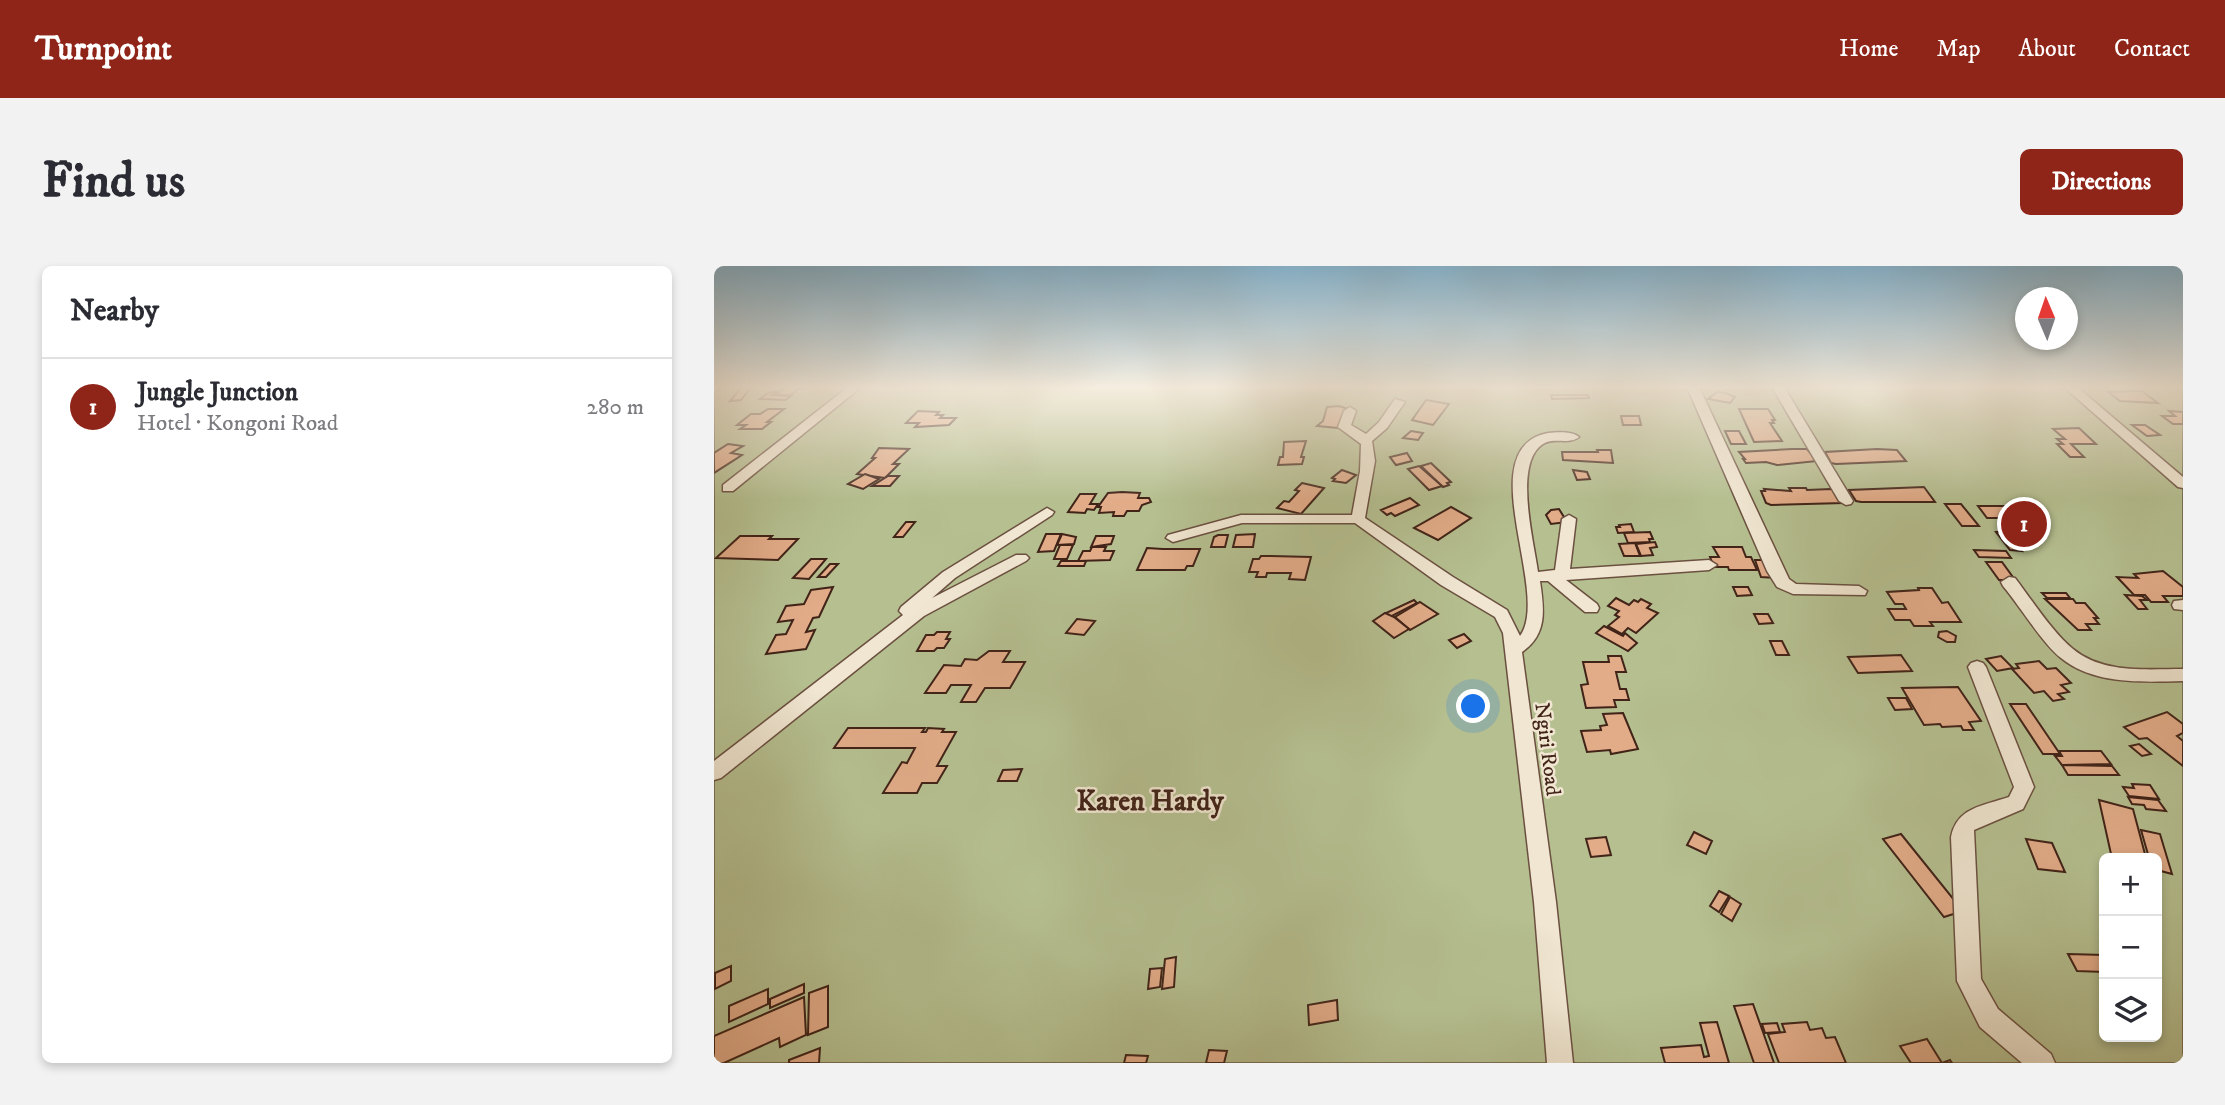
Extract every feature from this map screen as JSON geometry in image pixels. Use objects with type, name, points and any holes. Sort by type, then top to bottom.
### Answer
[{"type":"street","points":[[728,488],[808,424]]},
{"type":"street","points":[[1173,538],[1228,521],[1358,519],[1368,461],[1365,441],[1345,427],[1346,424]]},
{"type":"street","points":[[1365,441],[1382,424]]},
{"type":"street","points":[[1710,424],[1783,583],[1802,590],[1859,591]]},
{"type":"street","points":[[1800,424],[1846,501]]},
{"type":"street","points":[[2113,424],[2183,484]]},
{"type":"street","points":[[1512,650],[1525,643],[1535,622],[1536,613],[1519,485],[1520,474],[1532,443],[1539,438],[1548,435],[1573,437]]},
{"type":"street","points":[[884,638],[915,601],[949,575],[1047,512]]},
{"type":"street","name":"Ngiri Road","points":[[1358,519],[1447,581],[1501,614],[1511,633],[1545,902],[1560,1063]]},
{"type":"street","points":[[1555,573],[1569,519]]},
{"type":"street","points":[[714,772],[918,612],[1021,558]]},
{"type":"street","points":[[1531,577],[1555,573],[1709,565]]},
{"type":"street","points":[[1555,573],[1591,608]]},
{"type":"street","points":[[2009,582],[2066,653],[2077,662],[2094,669],[2124,675],[2183,675]]},
{"type":"street","points":[[1977,667],[2024,786],[2017,803],[1964,825],[1962,837],[1969,981],[1989,1018],[2042,1063]]},
{"type":"green space","points":[[714,424],[2183,424],[2183,1063],[714,1063]]},
{"type":"building","points":[[768,424],[762,429],[740,429],[746,425],[737,425]]},
{"type":"building","points":[[918,424],[950,424],[949,425],[915,427]]},
{"type":"building","points":[[1319,424],[1340,424],[1338,428],[1317,426]]},
{"type":"building","points":[[1746,424],[1771,424],[1782,441],[1754,442]]},
{"type":"building","points":[[2132,425],[2145,425],[2160,435],[2147,436]]},
{"type":"building","points":[[2079,428],[2096,444],[2071,444],[2084,457],[2070,457],[2057,444],[2063,444],[2057,439],[2065,439],[2053,429]]},
{"type":"building","points":[[1411,431],[1423,433],[1418,440],[1403,438]]},
{"type":"building","points":[[1725,431],[1739,431],[1746,444],[1731,444]]},
{"type":"building","points":[[1306,441],[1301,457],[1304,457],[1302,464],[1278,465],[1280,457],[1283,457],[1284,442]]},
{"type":"building","points":[[728,444],[743,446],[731,453],[742,455],[714,473],[714,453]]},
{"type":"building","points":[[879,448],[909,449],[893,464],[899,464],[885,478],[857,474],[875,458],[872,458]]},
{"type":"building","points":[[1807,449],[1817,461],[1777,465],[1766,462],[1746,463],[1739,452]]},
{"type":"building","points":[[1597,450],[1611,450],[1613,463],[1563,460],[1562,452],[1598,452]]},
{"type":"building","points":[[1897,450],[1906,461],[1836,464],[1831,463],[1825,452]]},
{"type":"building","points":[[1407,453],[1412,461],[1396,465],[1390,457]]},
{"type":"building","points":[[1431,463],[1451,482],[1447,483],[1449,485],[1443,487],[1421,466]]},
{"type":"building","points":[[1419,466],[1442,486],[1429,490],[1408,469]]},
{"type":"building","points":[[1342,470],[1356,475],[1346,483],[1333,481],[1335,479],[1332,478]]},
{"type":"building","points":[[1573,470],[1587,472],[1590,479],[1577,480]]},
{"type":"building","points":[[865,474],[879,479],[863,489],[848,484]]},
{"type":"building","points":[[888,476],[899,476],[890,486],[872,486]]},
{"type":"building","points":[[1302,483],[1324,488],[1301,514],[1277,508],[1284,501],[1289,502]]},
{"type":"building","points":[[1924,487],[1935,502],[1861,502],[1856,501],[1849,490]]},
{"type":"building","points":[[1789,488],[1831,489],[1836,491],[1843,503],[1771,505],[1766,503],[1761,491],[1791,491]]},
{"type":"building","points":[[1108,493],[1140,493],[1138,498],[1149,498],[1151,502],[1142,505],[1139,511],[1127,511],[1124,516],[1113,516],[1114,512],[1099,513],[1101,507],[1098,507]]},
{"type":"building","points":[[1080,494],[1096,494],[1090,504],[1098,504],[1094,510],[1087,509],[1085,513],[1068,512]]},
{"type":"building","points":[[1410,498],[1419,505],[1395,516],[1391,513],[1387,515],[1381,510]]},
{"type":"building","points":[[1945,504],[1961,504],[1979,526],[1962,526]]},
{"type":"building","points":[[1978,506],[2025,506],[2046,530],[2035,530],[2043,539],[2019,539],[2002,518],[1987,518]]},
{"type":"building","points":[[1451,507],[1471,518],[1438,540],[1414,528]]},
{"type":"building","points":[[1559,509],[1567,522],[1551,524],[1546,515],[1551,510]]},
{"type":"building","points":[[906,522],[915,522],[903,537],[894,537]]},
{"type":"building","points":[[1631,524],[1634,532],[1618,533],[1616,527]]},
{"type":"building","points":[[1650,532],[1653,539],[1649,539],[1650,542],[1628,543],[1624,533]]},
{"type":"building","points":[[1996,532],[2008,532],[2022,551],[2010,550]]},
{"type":"building","points":[[1046,534],[1061,534],[1054,551],[1038,552]]},
{"type":"building","points":[[1062,534],[1076,537],[1074,544],[1057,545]]},
{"type":"building","points":[[1255,534],[1253,547],[1233,547],[1236,535]]},
{"type":"building","points":[[1228,535],[1225,547],[1211,547],[1214,537]]},
{"type":"building","points":[[740,536],[798,539],[778,560],[716,558]]},
{"type":"building","points":[[1096,536],[1114,536],[1111,544],[1091,547]]},
{"type":"building","points":[[1655,542],[1657,547],[1650,548],[1653,555],[1641,556],[1636,544]]},
{"type":"building","points":[[1635,543],[1640,556],[1624,556],[1619,544]]},
{"type":"building","points":[[1060,545],[1073,545],[1067,559],[1054,559]]},
{"type":"building","points":[[1092,547],[1106,547],[1104,551],[1114,551],[1110,560],[1078,561],[1083,551],[1090,551]]},
{"type":"building","points":[[1713,547],[1742,547],[1746,557],[1751,557],[1757,570],[1714,567],[1710,557],[1719,557]]},
{"type":"building","points":[[1147,548],[1200,549],[1193,566],[1187,566],[1185,570],[1137,570]]},
{"type":"building","points":[[1974,550],[2006,551],[2011,558],[1979,557]]},
{"type":"building","points":[[1261,556],[1311,557],[1305,580],[1289,579],[1291,573],[1267,573],[1266,577],[1256,577],[1258,572],[1249,572],[1253,559],[1259,559]]},
{"type":"building","points":[[811,559],[826,559],[809,579],[793,578]]},
{"type":"building","points":[[1755,560],[1769,560],[1776,578],[1761,577]]},
{"type":"building","points":[[1061,561],[1086,561],[1084,566],[1058,566]]},
{"type":"building","points":[[1986,562],[2002,562],[2015,580],[1999,580]]},
{"type":"building","points":[[830,564],[838,564],[826,577],[818,577]]},
{"type":"building","points":[[2163,571],[2183,587],[2183,596],[2163,596],[2168,602],[2151,602],[2145,595],[2134,595],[2117,577],[2138,578],[2134,574]]},
{"type":"building","points":[[833,587],[819,617],[813,618],[806,632],[815,630],[806,649],[766,654],[776,635],[786,634],[793,620],[778,622],[786,606],[804,604],[811,590]]},
{"type":"building","points":[[1733,587],[1748,587],[1752,595],[1737,596]]},
{"type":"building","points":[[1918,588],[1932,588],[1942,603],[1948,602],[1961,622],[1930,622],[1933,626],[1914,626],[1910,620],[1895,620],[1888,609],[1906,609],[1903,604],[1895,604],[1887,592],[1919,590]]},
{"type":"building","points":[[2042,593],[2066,593],[2070,598],[2047,598]]},
{"type":"building","points":[[2125,595],[2142,596],[2147,600],[2140,600],[2147,609],[2138,609]]},
{"type":"building","points":[[1616,598],[1629,605],[1634,600],[1638,602],[1641,599],[1651,604],[1647,608],[1658,613],[1636,633],[1628,628],[1622,634],[1608,626],[1619,617],[1615,615],[1619,611],[1608,606]]},
{"type":"building","points":[[2045,599],[2073,599],[2076,603],[2085,603],[2098,618],[2094,618],[2099,624],[2086,624],[2091,630],[2078,630]]},
{"type":"building","points":[[1414,600],[1417,603],[1390,617],[1386,613]]},
{"type":"building","points":[[1420,602],[1438,614],[1410,630],[1395,617]]},
{"type":"building","points":[[1385,613],[1409,629],[1394,638],[1373,621]]},
{"type":"building","points":[[1754,614],[1768,614],[1773,623],[1759,624]]},
{"type":"building","points":[[1077,619],[1095,621],[1084,635],[1066,633]]},
{"type":"building","points":[[1604,626],[1623,636],[1625,633],[1637,643],[1628,651],[1596,633]]},
{"type":"building","points":[[1947,631],[1956,636],[1955,642],[1947,642],[1938,637],[1939,632]]},
{"type":"building","points":[[937,632],[950,632],[946,639],[950,639],[944,648],[917,651],[926,635],[934,635]]},
{"type":"building","points":[[1464,634],[1471,641],[1457,648],[1449,640]]},
{"type":"building","points":[[1770,641],[1782,641],[1789,655],[1776,655]]},
{"type":"building","points":[[989,651],[1010,651],[1003,662],[1025,662],[1010,688],[985,688],[976,702],[961,702],[971,685],[951,685],[946,693],[925,693],[944,665],[961,666],[965,659],[977,660]]},
{"type":"building","points":[[1901,655],[1912,671],[1858,673],[1848,657]]},
{"type":"building","points":[[1608,656],[1621,656],[1626,672],[1616,672],[1620,689],[1626,689],[1629,700],[1614,700],[1616,707],[1586,708],[1581,685],[1588,684],[1583,662],[1609,662]]},
{"type":"building","points":[[2001,656],[2013,668],[1997,671],[1986,659]]},
{"type":"building","points":[[2039,661],[2047,669],[2056,668],[2071,683],[2061,685],[2069,692],[2058,694],[2064,699],[2053,701],[2044,691],[2034,693],[2012,669],[2019,668],[2016,664]]},
{"type":"building","points":[[1958,687],[1981,721],[1969,722],[1974,730],[1963,730],[1961,726],[1924,725],[1902,688]]},
{"type":"building","points":[[1888,698],[1906,698],[1912,709],[1895,710]]},
{"type":"building","points":[[2010,704],[2026,704],[2060,754],[2043,754]]},
{"type":"building","points":[[2167,712],[2183,724],[2183,733],[2177,736],[2183,741],[2183,766],[2147,738],[2139,739],[2124,727]]},
{"type":"building","points":[[1623,713],[1638,749],[1611,754],[1610,750],[1587,752],[1581,731],[1601,730],[1600,726],[1607,725],[1603,714]]},
{"type":"building","points":[[848,728],[925,728],[922,732],[926,732],[928,728],[956,732],[937,766],[947,766],[937,783],[922,783],[917,793],[883,793],[902,762],[907,763],[915,748],[834,748]]},
{"type":"building","points":[[2139,744],[2151,754],[2142,756],[2130,746]]},
{"type":"building","points":[[2059,751],[2101,751],[2111,764],[2062,765],[2055,756],[2062,756]]},
{"type":"building","points":[[2062,765],[2112,766],[2119,775],[2068,775]]},
{"type":"building","points":[[1022,769],[1017,781],[998,781],[1003,770]]},
{"type":"building","points":[[2132,784],[2150,785],[2159,799],[2129,796],[2123,787],[2134,788]]},
{"type":"building","points":[[2128,797],[2158,800],[2166,811],[2132,804]]},
{"type":"building","points":[[2099,800],[2133,809],[2145,853],[2111,853]]},
{"type":"building","points":[[2141,830],[2160,834],[2172,874],[2162,871],[2162,853],[2148,853]]},
{"type":"building","points":[[1694,832],[1712,841],[1706,854],[1687,845]]},
{"type":"building","points":[[1901,834],[1963,911],[1944,917],[1883,839]]},
{"type":"building","points":[[1606,837],[1611,855],[1591,857],[1586,839]]},
{"type":"building","points":[[2026,839],[2052,843],[2065,872],[2038,869]]},
{"type":"building","points":[[1719,891],[1729,896],[1719,912],[1710,906]]},
{"type":"building","points":[[1730,897],[1741,904],[1732,921],[1721,914]]},
{"type":"building","points":[[2068,954],[2099,955],[2099,972],[2077,971]]},
{"type":"building","points":[[1176,957],[1174,987],[1162,989],[1165,959]]},
{"type":"building","points":[[731,966],[731,981],[715,989],[715,973]]},
{"type":"building","points":[[1162,968],[1160,987],[1148,989],[1150,969]]},
{"type":"building","points":[[804,984],[804,993],[770,1008],[770,999]]},
{"type":"building","points":[[828,986],[828,1027],[808,1035],[809,993]]},
{"type":"building","points":[[768,989],[768,1004],[729,1022],[729,1006]]},
{"type":"building","points":[[804,997],[806,1035],[780,1047],[779,1038],[724,1063],[714,1063],[714,1036]]},
{"type":"building","points":[[1337,1000],[1338,1020],[1309,1025],[1308,1005]]},
{"type":"building","points":[[1753,1004],[1774,1063],[1754,1063],[1734,1006]]},
{"type":"building","points":[[1717,1022],[1729,1063],[1665,1063],[1661,1048],[1701,1045],[1704,1057],[1709,1056],[1700,1023]]},
{"type":"building","points":[[1807,1022],[1810,1030],[1822,1028],[1826,1038],[1835,1037],[1846,1063],[1779,1063],[1768,1034],[1785,1032],[1782,1024]]},
{"type":"building","points":[[1777,1023],[1780,1032],[1765,1033],[1762,1024]]},
{"type":"building","points":[[1927,1039],[1942,1063],[1911,1063],[1900,1046]]},
{"type":"building","points":[[820,1048],[819,1063],[789,1063],[789,1060]]},
{"type":"building","points":[[1209,1050],[1227,1051],[1224,1063],[1206,1063]]},
{"type":"building","points":[[1126,1055],[1148,1056],[1146,1063],[1124,1063]]},
{"type":"place","name":"Jungle Junction","points":[[2024,524]]},
{"type":"district","name":"Karen Hardy","points":[[1150,800]]}]
